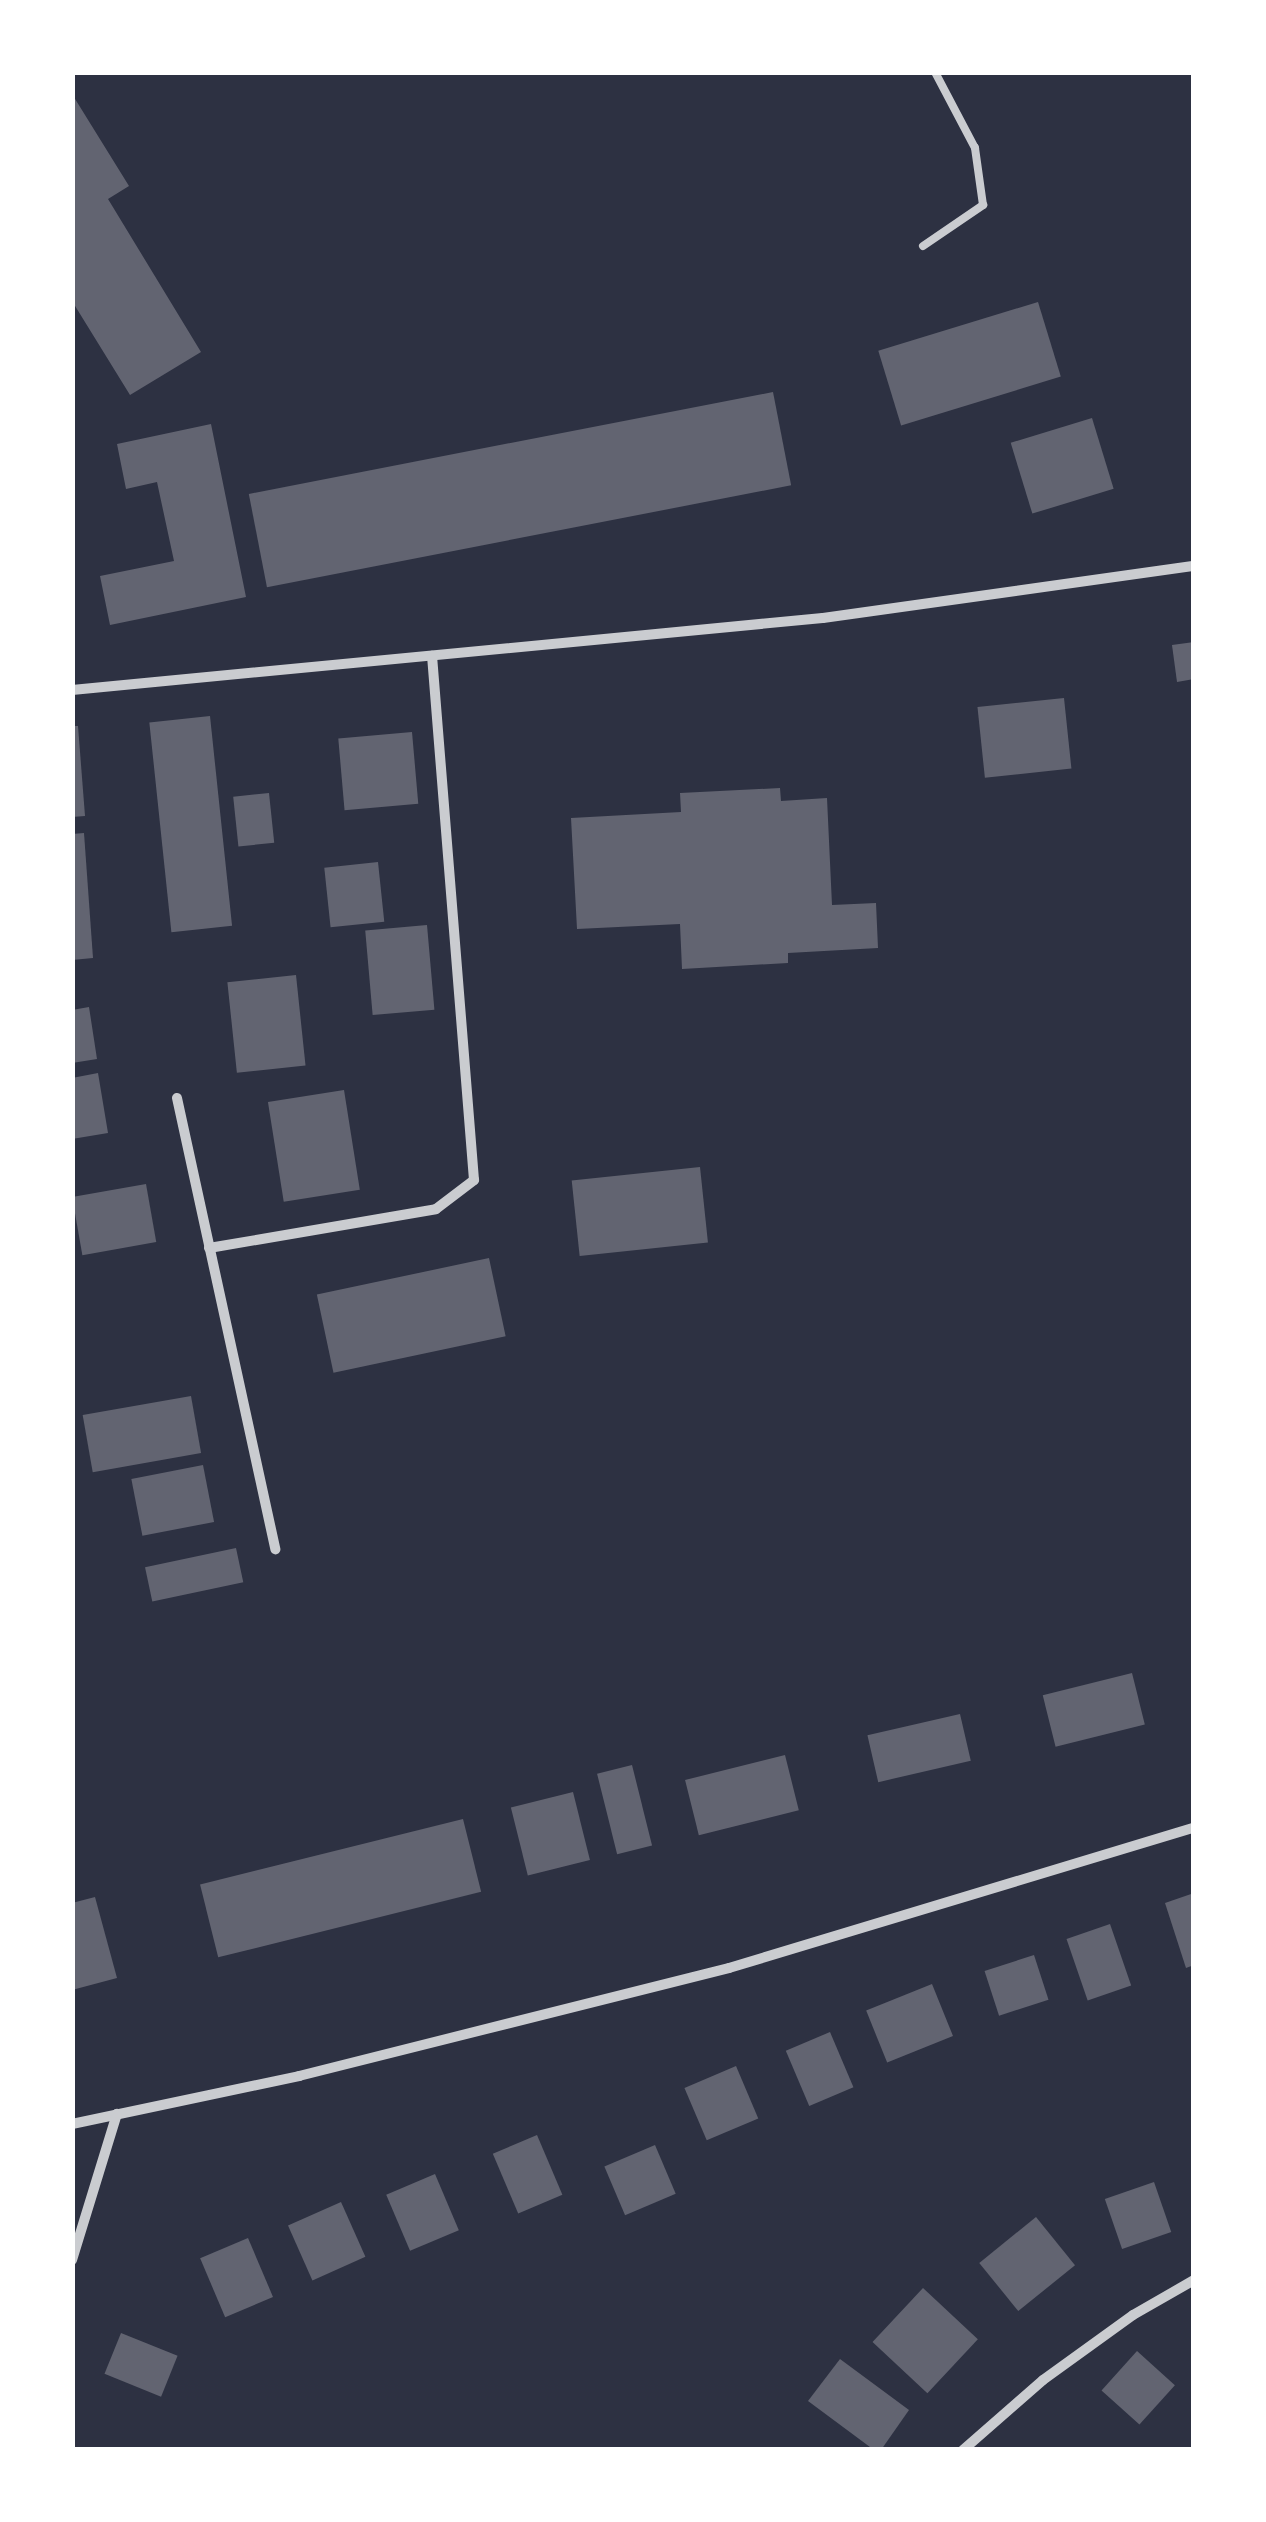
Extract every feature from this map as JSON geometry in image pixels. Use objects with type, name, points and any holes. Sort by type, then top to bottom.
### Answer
[{"type":"street","points":[[72,690],[823,618],[1194,566]]},
{"type":"street","points":[[209,1248],[436,1210],[474,1180],[432,656]]},
{"type":"street","points":[[176,1098],[275,1549]]},
{"type":"street","points":[[72,2124],[299,2076],[729,1968],[1194,1828]]},
{"type":"street","points":[[72,2260],[118,2114]]},
{"type":"street","points":[[963,2450],[1044,2380],[1133,2314],[1194,2280]]},
{"type":"lane","points":[[923,246],[983,204],[975,148],[935,72]]},
{"type":"building","points":[[72,94],[129,186],[108,199],[201,352],[130,395],[72,301]]},
{"type":"building","points":[[1038,302],[1061,377],[901,425],[878,351]]},
{"type":"building","points":[[773,392],[791,485],[267,587],[249,494]]},
{"type":"building","points":[[1092,418],[1114,489],[1032,514],[1011,443]]},
{"type":"building","points":[[211,424],[246,597],[110,625],[100,576],[174,561],[157,482],[126,489],[117,444]]},
{"type":"building","points":[[1194,642],[1194,679],[1177,682],[1172,645]]},
{"type":"building","points":[[1064,698],[1071,769],[985,778],[977,707]]},
{"type":"building","points":[[210,716],[232,926],[171,932],[149,722]]},
{"type":"building","points":[[72,726],[78,726],[85,816],[72,817]]},
{"type":"building","points":[[412,732],[418,804],[345,810],[338,738]]},
{"type":"building","points":[[780,788],[781,801],[827,798],[832,905],[876,903],[878,948],[788,953],[788,963],[682,969],[680,924],[577,929],[571,818],[681,812],[680,793]]},
{"type":"building","points":[[269,793],[274,843],[238,846],[233,797]]},
{"type":"building","points":[[84,833],[93,958],[72,960],[72,834]]},
{"type":"building","points":[[378,862],[384,922],[331,927],[324,868]]},
{"type":"building","points":[[427,925],[434,1010],[373,1015],[365,930]]},
{"type":"building","points":[[296,975],[306,1066],[237,1073],[227,982]]},
{"type":"building","points":[[89,1007],[97,1059],[72,1063],[72,1010]]},
{"type":"building","points":[[98,1073],[108,1133],[72,1139],[72,1078]]},
{"type":"building","points":[[344,1090],[360,1190],[284,1202],[268,1102]]},
{"type":"building","points":[[700,1167],[708,1243],[580,1256],[572,1180]]},
{"type":"building","points":[[146,1184],[156,1242],[82,1255],[72,1197]]},
{"type":"building","points":[[489,1258],[506,1336],[333,1373],[317,1295]]},
{"type":"building","points":[[191,1396],[201,1453],[93,1472],[83,1415]]},
{"type":"building","points":[[203,1465],[214,1522],[142,1536],[131,1479]]},
{"type":"building","points":[[236,1548],[243,1582],[152,1602],[145,1567]]},
{"type":"building","points":[[1132,1673],[1145,1724],[1056,1747],[1043,1695]]},
{"type":"building","points":[[960,1714],[971,1761],[878,1782],[867,1735]]},
{"type":"building","points":[[785,1755],[799,1810],[699,1835],[685,1780]]},
{"type":"building","points":[[632,1765],[652,1846],[617,1854],[597,1774]]},
{"type":"building","points":[[573,1792],[590,1860],[528,1875],[511,1807]]},
{"type":"building","points":[[463,1819],[481,1892],[218,1957],[200,1885]]},
{"type":"building","points":[[1194,1893],[1194,1965],[1186,1968],[1165,1903]]},
{"type":"building","points":[[95,1897],[117,1978],[72,1990],[72,1903]]},
{"type":"building","points":[[1110,1924],[1131,1985],[1088,2000],[1067,1939]]},
{"type":"building","points":[[1034,1955],[1049,2000],[999,2016],[985,1971]]},
{"type":"building","points":[[932,1984],[953,2036],[887,2063],[866,2011]]},
{"type":"building","points":[[830,2032],[853,2087],[809,2106],[786,2051]]},
{"type":"building","points":[[736,2066],[758,2118],[707,2140],[684,2088]]},
{"type":"building","points":[[537,2135],[562,2195],[518,2214],[493,2154]]},
{"type":"building","points":[[655,2145],[676,2194],[625,2215],[604,2166]]},
{"type":"building","points":[[435,2174],[459,2230],[410,2251],[386,2195]]},
{"type":"building","points":[[1154,2182],[1171,2232],[1122,2249],[1105,2199]]},
{"type":"building","points":[[341,2202],[365,2257],[312,2280],[288,2226]]},
{"type":"building","points":[[1036,2217],[1075,2265],[1018,2311],[979,2263]]},
{"type":"building","points":[[248,2238],[273,2297],[225,2317],[200,2258]]},
{"type":"building","points":[[923,2288],[978,2339],[927,2393],[873,2342]]},
{"type":"building","points":[[121,2333],[178,2356],[161,2397],[105,2374]]},
{"type":"building","points":[[1137,2351],[1175,2385],[1139,2425],[1102,2390]]},
{"type":"building","points":[[840,2359],[909,2410],[881,2450],[874,2450],[808,2401]]}]
